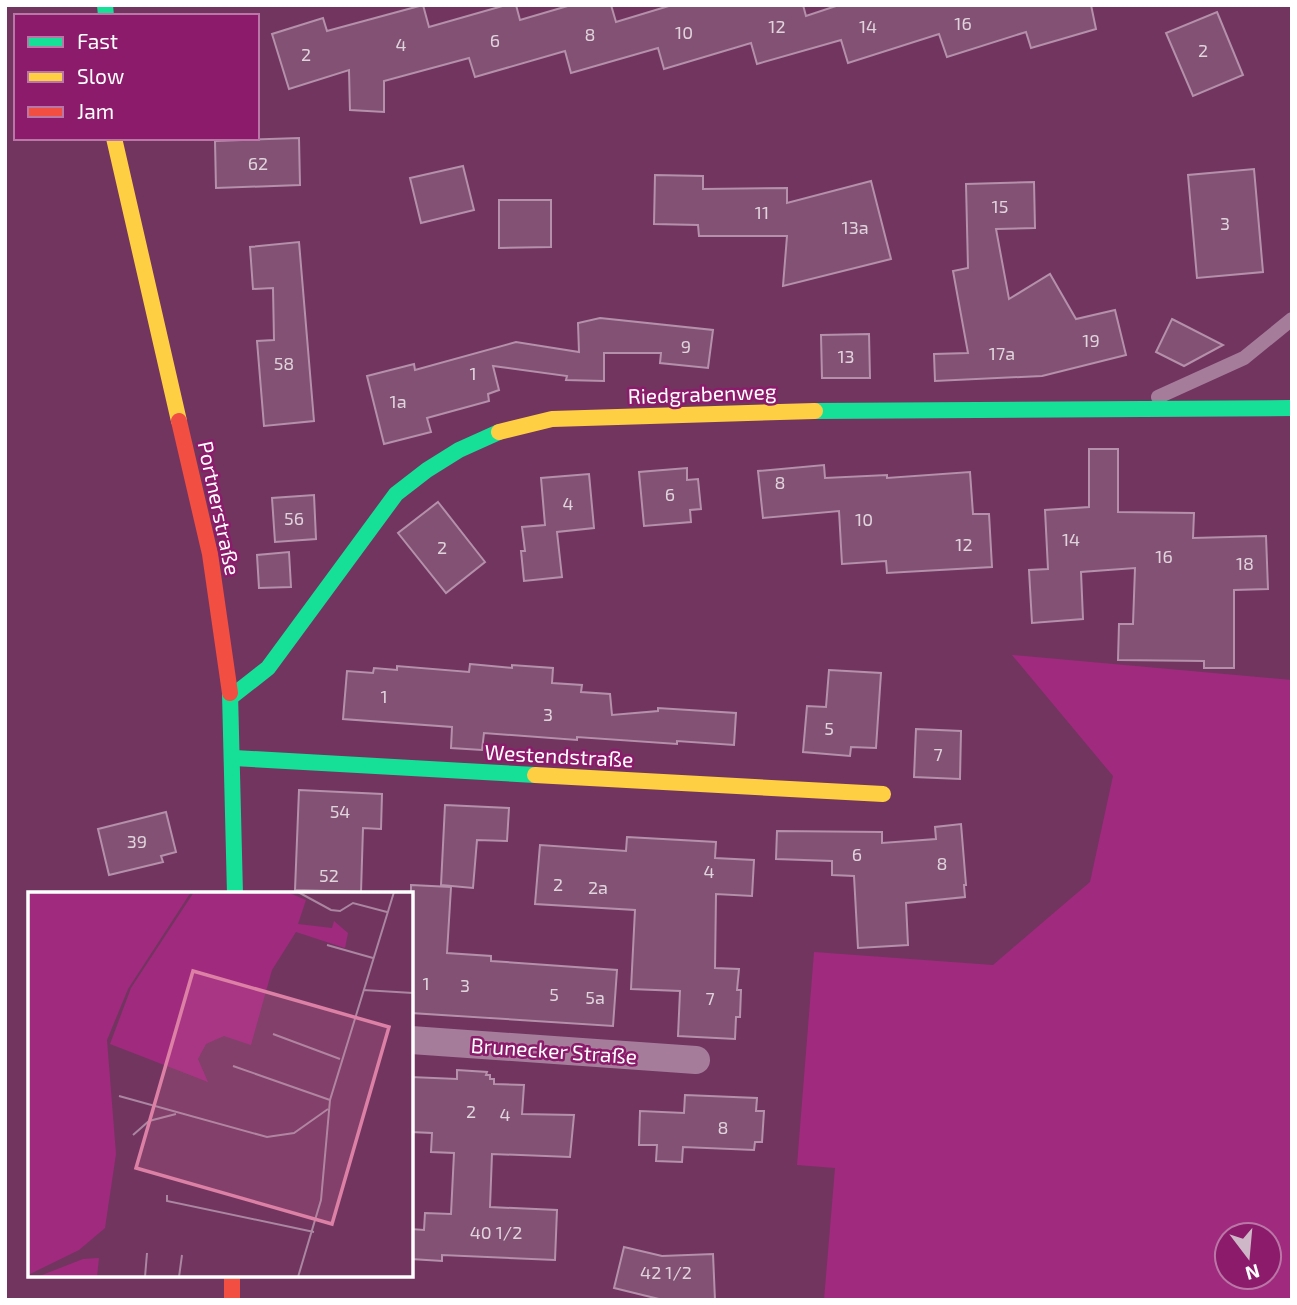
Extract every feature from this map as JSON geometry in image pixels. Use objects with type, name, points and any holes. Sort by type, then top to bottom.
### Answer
[{"type":"street","name":"Portnerstraße","points":[[114,140],[211,554],[231,697],[235,892]]},
{"type":"street","name":"Riedgrabenweg","points":[[231,697],[268,668],[396,494],[427,470],[492,434],[552,419],[622,416],[799,411],[1292,408]]},
{"type":"street","name":"Westendstraße","points":[[234,758],[883,794]]},
{"type":"street","name":"Brunecker Straße","points":[[413,1040],[696,1060]]},
{"type":"street","points":[[232,1277],[232,1300]]},
{"type":"lane","points":[[1131,409],[1244,358],[1292,319]]},
{"type":"shaded area","points":[[1012,655],[1292,680],[1292,1300],[824,1300],[835,1168],[797,1165],[814,952],[993,965],[1090,882],[1113,776]]},
{"type":"building","points":[[423,5],[429,27],[506,5],[516,5],[520,20],[571,5],[611,5],[616,22],[672,5],[803,5],[806,16],[839,5],[1091,5],[1096,29],[1031,48],[1026,32],[947,57],[939,34],[848,63],[841,40],[757,64],[751,43],[664,69],[658,48],[571,73],[565,51],[475,77],[469,58],[384,81],[384,112],[350,110],[349,70],[289,89],[272,34],[323,18],[327,31]]},
{"type":"building","points":[[1217,12],[1243,75],[1193,96],[1166,33]]},
{"type":"building","points":[[299,138],[300,185],[216,188],[215,141]]},
{"type":"building","points":[[463,166],[474,210],[421,223],[410,178]]},
{"type":"building","points":[[1254,169],[1263,272],[1197,278],[1188,175]]},
{"type":"building","points":[[655,175],[703,176],[703,189],[787,188],[787,203],[871,181],[891,259],[783,286],[787,236],[699,236],[698,225],[654,224]]},
{"type":"building","points":[[1034,182],[1035,228],[996,229],[1009,299],[1050,274],[1076,319],[1115,310],[1126,355],[1042,376],[935,381],[934,354],[968,353],[953,271],[968,268],[966,184]]},
{"type":"building","points":[[499,200],[551,200],[551,247],[499,248]]},
{"type":"building","points":[[299,242],[314,421],[264,426],[257,341],[274,340],[273,288],[253,289],[250,247]]},
{"type":"building","points":[[600,318],[713,330],[708,368],[660,363],[661,353],[604,353],[604,381],[566,380],[567,376],[493,366],[499,390],[488,394],[489,401],[427,418],[431,432],[384,444],[367,376],[414,364],[415,370],[516,342],[579,352],[578,323]]},
{"type":"building","points":[[1172,319],[1223,345],[1184,366],[1156,352]]},
{"type":"building","points":[[869,334],[870,378],[822,378],[821,335]]},
{"type":"building","points":[[1089,449],[1118,449],[1118,512],[1194,513],[1193,538],[1266,536],[1268,589],[1234,590],[1234,668],[1204,668],[1204,661],[1118,660],[1119,624],[1133,624],[1135,568],[1081,572],[1083,619],[1032,623],[1029,570],[1048,569],[1045,510],[1089,507]]},
{"type":"building","points":[[824,465],[825,478],[887,475],[887,478],[970,472],[973,514],[989,514],[992,567],[887,573],[886,561],[842,564],[839,511],[763,518],[758,471]]},
{"type":"building","points":[[687,468],[687,480],[698,479],[701,509],[690,510],[691,522],[644,526],[639,472]]},
{"type":"building","points":[[589,474],[594,528],[557,532],[562,577],[524,581],[521,551],[525,551],[522,527],[545,525],[541,478]]},
{"type":"building","points":[[314,495],[316,539],[275,542],[272,498]]},
{"type":"building","points":[[438,502],[485,562],[446,593],[398,533]]},
{"type":"building","points":[[289,552],[291,587],[259,588],[257,555]]},
{"type":"building","points":[[470,664],[553,668],[552,683],[582,685],[581,692],[610,694],[612,715],[658,711],[658,708],[736,713],[734,745],[577,737],[577,740],[484,733],[482,750],[451,748],[452,727],[343,719],[347,671],[373,673],[374,668],[397,670],[397,666],[469,672]]},
{"type":"building","points":[[829,670],[881,673],[876,748],[851,747],[850,756],[803,752],[807,706],[826,707]]},
{"type":"building","points":[[916,729],[961,731],[960,779],[914,777]]},
{"type":"building","points":[[299,790],[382,794],[381,829],[363,828],[361,892],[295,890]]},
{"type":"building","points":[[445,805],[509,808],[507,841],[477,840],[473,888],[441,885]]},
{"type":"building","points":[[166,812],[176,852],[161,856],[163,862],[109,875],[98,829]]},
{"type":"building","points":[[961,824],[965,897],[906,903],[908,945],[858,948],[854,876],[832,875],[832,861],[776,859],[777,831],[882,832],[882,843],[936,839],[935,827]]},
{"type":"building","points":[[627,837],[716,842],[715,858],[754,860],[752,896],[716,894],[715,968],[739,969],[737,990],[741,990],[740,1017],[736,1017],[735,1039],[678,1036],[680,991],[631,989],[635,910],[535,904],[540,845],[626,851]]},
{"type":"building","points":[[411,885],[451,887],[447,953],[491,956],[491,961],[617,970],[613,1026],[413,1013]]},
{"type":"building","points":[[457,1070],[487,1072],[486,1075],[490,1075],[490,1079],[494,1079],[494,1084],[524,1085],[522,1114],[574,1115],[570,1157],[492,1154],[490,1207],[557,1210],[555,1260],[442,1255],[442,1261],[413,1259],[413,1229],[424,1230],[425,1213],[451,1214],[454,1153],[431,1152],[432,1133],[413,1132],[413,1077],[457,1079]]},
{"type":"building","points":[[685,1095],[757,1098],[756,1111],[764,1111],[762,1142],[755,1142],[754,1150],[683,1147],[682,1162],[656,1161],[657,1145],[639,1145],[640,1111],[684,1113]]},
{"type":"building","points":[[624,1247],[662,1256],[713,1254],[715,1300],[663,1300],[614,1288]]},
{"type":"traffic: fast","points":[[105,5],[106,14]]},
{"type":"traffic: fast","points":[[815,411],[1292,408]]},
{"type":"traffic: fast","points":[[231,697],[268,668],[396,494],[459,450],[499,432]]},
{"type":"traffic: fast","points":[[230,693],[235,892]]},
{"type":"traffic: fast","points":[[234,758],[535,775]]},
{"type":"traffic: slow","points":[[114,140],[179,421]]},
{"type":"traffic: slow","points":[[499,432],[552,419],[815,411]]},
{"type":"traffic: slow","points":[[535,775],[883,794]]},
{"type":"traffic: jam","points":[[179,421],[210,554],[230,693]]},
{"type":"traffic: jam","points":[[232,1277],[232,1300]]}]
